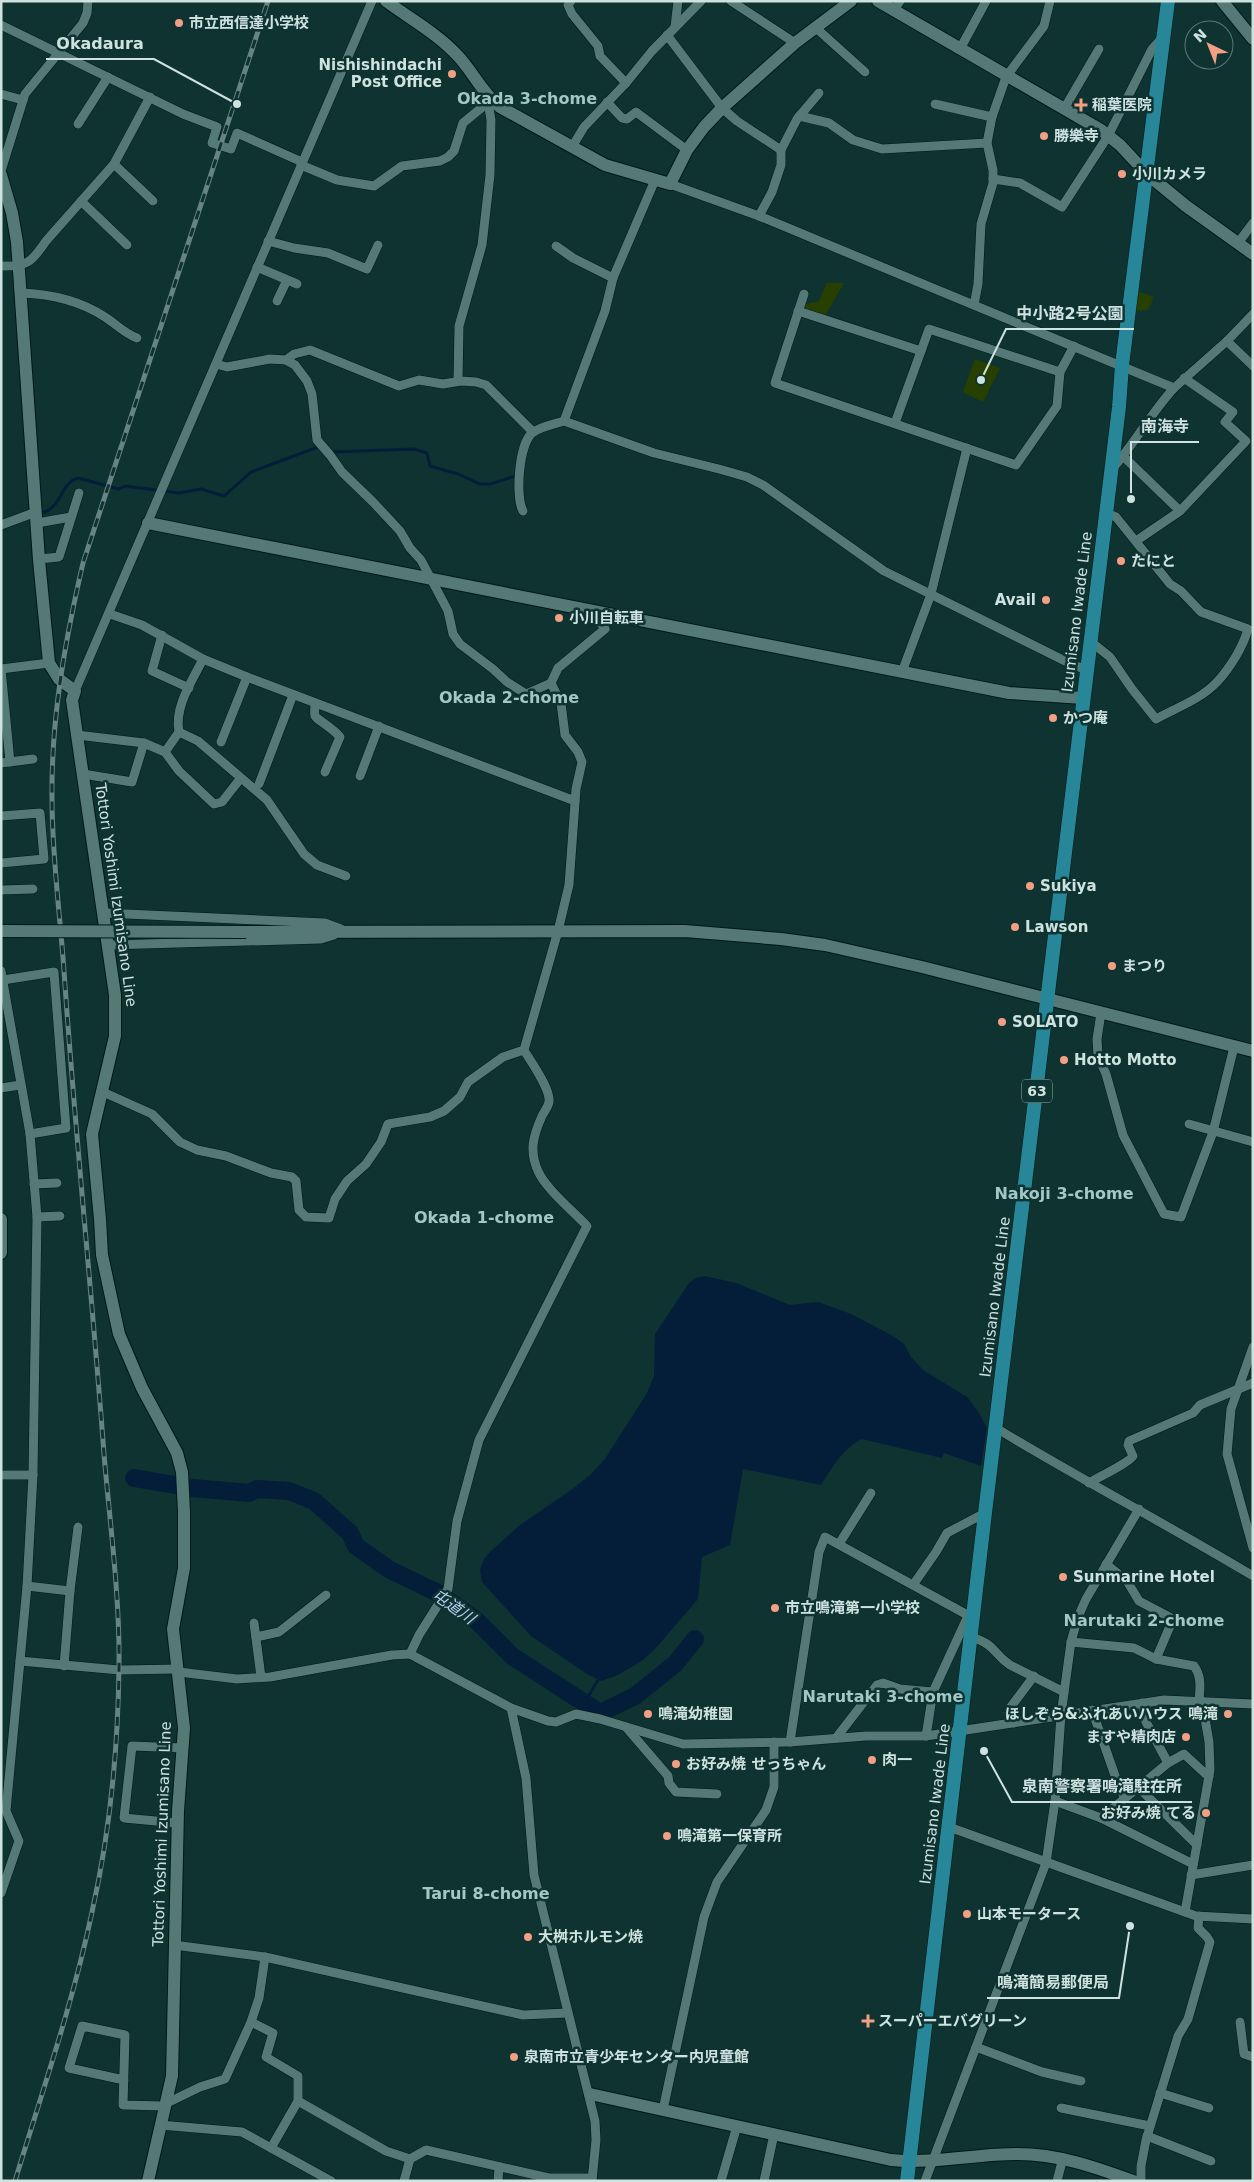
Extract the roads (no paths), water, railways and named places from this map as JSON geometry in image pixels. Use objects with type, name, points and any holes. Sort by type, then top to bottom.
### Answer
[{"type":"main road","points":[[386,1],[458,56],[490,101],[605,165],[670,184],[687,150],[704,127],[722,108],[796,43],[850,2]]},
{"type":"main road","points":[[878,1],[898,6],[1006,77],[1108,136],[1120,145],[1146,174],[1253,254]]},
{"type":"main road","name":"Izumisano Iwade Line","points":[[907,2181],[971,1637],[970,1617],[996,1428],[1106,513],[1122,365],[1168,1]]},
{"type":"main road","points":[[1222,1],[1253,39]]},
{"type":"main road","points":[[1,176],[12,213],[19,267],[38,559],[49,663],[60,679],[75,690]]},
{"type":"main road","points":[[148,523],[1009,693],[1083,698]]},
{"type":"main road","name":"Tottori Yoshimi Izumisano Line","points":[[75,690],[72,700],[76,735],[115,995],[115,1028],[103,1092],[92,1134],[102,1255],[119,1334],[142,1388],[177,1453],[182,1472],[184,1568],[173,1629],[184,1728],[177,1823],[172,2076],[148,2181]]},
{"type":"main road","points":[[1,930],[685,932],[781,939],[826,945],[922,967],[1253,1051]]},
{"type":"main road","points":[[1,1219],[1,1253]]},
{"type":"main road","points":[[590,2094],[891,2160],[909,2162],[933,2161],[1016,2154],[1063,2158],[1106,2176],[1133,2181]]},
{"type":"street","points":[[1,171],[22,100],[83,23],[87,13],[88,1]]},
{"type":"street","points":[[75,690],[110,614],[257,266],[372,1]]},
{"type":"street","points":[[571,1],[568,5],[572,14],[598,46],[600,56],[626,83]]},
{"type":"street","points":[[675,27],[678,1]]},
{"type":"street","points":[[572,147],[584,128],[667,35],[701,1]]},
{"type":"street","points":[[731,1],[796,43]]},
{"type":"street","points":[[960,48],[986,1]]},
{"type":"street","points":[[974,305],[978,284],[981,224],[993,178],[987,144],[992,117],[1006,77],[1044,26],[1050,1]]},
{"type":"street","points":[[1047,13],[1056,1]]},
{"type":"street","points":[[1,25],[217,127],[212,143],[231,150],[237,133],[337,180],[374,186],[402,166],[440,161],[448,157],[454,151],[463,123],[490,101]]},
{"type":"street","points":[[816,28],[865,72]]},
{"type":"street","points":[[667,35],[722,108],[737,121],[781,150]]},
{"type":"street","points":[[993,178],[1020,182],[1062,207],[1108,136],[1152,49],[1164,35]]},
{"type":"street","points":[[1064,109],[1099,49]]},
{"type":"street","points":[[78,124],[108,77]]},
{"type":"street","points":[[1,94],[22,100]]},
{"type":"street","points":[[759,216],[772,192],[781,165],[781,150],[800,116],[819,94]]},
{"type":"street","points":[[1,266],[19,267],[37,254],[46,241],[114,164],[150,97]]},
{"type":"street","points":[[458,381],[459,326],[482,245],[490,175],[490,101]]},
{"type":"street","points":[[607,102],[622,118],[627,119],[636,112],[687,150]]},
{"type":"street","points":[[935,104],[992,117]]},
{"type":"street","points":[[800,116],[829,124],[853,140],[882,149],[987,144]]},
{"type":"street","points":[[114,164],[153,201]]},
{"type":"street","points":[[564,421],[605,311],[613,278],[655,180]]},
{"type":"street","points":[[670,184],[759,216],[1174,388]]},
{"type":"street","points":[[81,201],[127,245]]},
{"type":"street","points":[[1238,243],[1253,223]]},
{"type":"street","points":[[268,241],[294,248],[328,253],[367,269],[378,244]]},
{"type":"street","points":[[556,246],[573,258],[613,278]]},
{"type":"street","points":[[257,266],[297,284]]},
{"type":"street","points":[[277,301],[287,280]]},
{"type":"street","points":[[21,293],[62,298],[85,305],[114,323],[124,333],[137,338]]},
{"type":"street","points":[[804,294],[775,382],[1016,465],[1057,406],[1060,372],[1074,346]]},
{"type":"street","points":[[798,311],[921,351]]},
{"type":"street","points":[[1111,470],[1123,456],[1151,414],[1174,388],[1227,341],[1253,314]]},
{"type":"street","points":[[895,424],[929,329],[1060,372]]},
{"type":"street","points":[[1227,341],[1253,366]]},
{"type":"street","points":[[286,360],[294,354],[310,350],[399,386],[419,380],[443,384],[458,381],[476,382],[486,385],[532,432]]},
{"type":"street","points":[[216,364],[227,367],[270,359],[286,360],[295,365],[307,381],[312,394],[317,440],[342,472],[400,531],[410,548],[421,560],[448,611],[453,634],[460,644],[472,655],[526,694],[550,683],[558,668],[605,629],[597,618],[598,613]]},
{"type":"street","points":[[1136,541],[1180,511],[1249,439],[1225,422],[1233,412],[1184,378]]},
{"type":"street","points":[[523,511],[519,505],[518,483],[524,450],[532,432],[564,421],[654,453],[747,477],[763,485],[884,571],[1071,664],[1087,670]]},
{"type":"street","points":[[902,672],[932,594],[967,448]]},
{"type":"street","points":[[1123,456],[1180,511]]},
{"type":"street","points":[[38,559],[59,557],[79,493]]},
{"type":"street","points":[[1090,641],[1110,657],[1156,719],[1194,698],[1216,683],[1247,638],[1248,629],[1201,612],[1196,608],[1181,591],[1170,584],[1116,517],[1106,513]]},
{"type":"street","points":[[1,525],[36,518],[71,517]]},
{"type":"street","points":[[110,614],[142,625],[203,659],[247,677],[575,801]]},
{"type":"street","points":[[162,635],[152,671],[189,688]]},
{"type":"street","points":[[165,752],[179,732],[177,723],[179,710],[203,659]]},
{"type":"street","points":[[33,759],[6,763],[1,669],[49,663]]},
{"type":"street","points":[[221,742],[247,677]]},
{"type":"street","points":[[410,1654],[419,1635],[448,1589],[456,1521],[479,1440],[587,1226],[545,1182],[534,1161],[532,1146],[534,1134],[549,1102],[547,1090],[524,1050],[569,885],[575,801],[582,762],[578,752],[564,735],[560,703],[550,683]]},
{"type":"street","points":[[259,784],[293,695]]},
{"type":"street","points":[[315,704],[316,720],[334,729],[340,737],[324,772]]},
{"type":"street","points":[[360,776],[379,726]]},
{"type":"street","points":[[179,732],[198,741],[240,779],[267,800],[304,854],[317,865],[346,876]]},
{"type":"street","points":[[76,735],[144,743],[165,752],[179,771],[214,804],[222,802],[240,779]]},
{"type":"street","points":[[83,774],[132,782],[144,743]]},
{"type":"street","points":[[1,816],[40,813],[44,859],[1,863]]},
{"type":"street","points":[[1,890],[33,889]]},
{"type":"street","points":[[104,913],[325,923],[349,931]]},
{"type":"street","points":[[109,945],[321,939],[349,931]]},
{"type":"street","points":[[1,1893],[19,1842],[6,1811],[27,1586],[33,1474],[37,1217],[30,1134],[2,975],[54,972],[66,1128],[30,1134]]},
{"type":"street","points":[[1101,1013],[1097,1039],[1098,1056],[1106,1074],[1123,1135],[1164,1214],[1181,1217],[1213,1132],[1234,1047]]},
{"type":"street","points":[[103,1092],[152,1114],[180,1142],[197,1150],[226,1156],[271,1174],[292,1176],[296,1181],[299,1210],[306,1217],[329,1218],[339,1193],[347,1181],[366,1164],[382,1142],[388,1124],[430,1116],[444,1111],[460,1097],[468,1082],[503,1056],[524,1050]]},
{"type":"street","points":[[1,1088],[20,1085]]},
{"type":"street","points":[[1189,1124],[1253,1142]]},
{"type":"street","points":[[34,1184],[57,1182]]},
{"type":"street","points":[[37,1217],[60,1216]]},
{"type":"street","points":[[1253,1346],[1231,1409],[1227,1454],[1251,1529],[1253,1548]]},
{"type":"street","points":[[1089,1483],[1130,1461],[1133,1456],[1128,1445],[1129,1441],[1193,1413],[1200,1406],[1253,1384]]},
{"type":"street","points":[[996,1428],[1253,1576]]},
{"type":"street","points":[[1,1475],[33,1474]]},
{"type":"street","points":[[839,1544],[871,1493]]},
{"type":"street","points":[[925,2181],[1046,1863],[1055,1801],[1061,1715],[1071,1642],[1078,1617],[1086,1599],[1139,1509]]},
{"type":"street","points":[[912,1585],[947,1533],[985,1514]]},
{"type":"street","points":[[64,1666],[70,1590],[78,1527]]},
{"type":"street","points":[[790,1742],[819,1552],[825,1537],[970,1617],[933,1692],[926,1736]]},
{"type":"street","points":[[1106,1564],[1127,1581],[1139,1600],[1173,1619],[1156,1659]]},
{"type":"street","points":[[27,1586],[70,1590]]},
{"type":"street","points":[[256,1637],[279,1632],[326,1596]]},
{"type":"street","points":[[254,1623],[261,1677]]},
{"type":"street","points":[[971,1637],[985,1641],[992,1646],[1004,1662],[1064,1692]]},
{"type":"street","points":[[1071,1642],[1134,1648],[1156,1659],[1194,1666],[1199,1673],[1201,1684],[1200,1701],[1209,1742],[1209,1777],[1185,1912]]},
{"type":"street","points":[[20,1661],[119,1670],[178,1670],[238,1679],[261,1677],[392,1655],[410,1654],[511,1708],[548,1721],[556,1722],[576,1714],[626,1726],[683,1744],[790,1742],[866,1736],[926,1736],[1164,1700],[1253,1704]]},
{"type":"street","points":[[1014,1723],[1008,1712],[1034,1676]]},
{"type":"street","points":[[836,1738],[876,1685],[883,1683],[900,1688],[933,1692]]},
{"type":"street","points":[[1142,1703],[1146,1722],[1168,1763]]},
{"type":"street","points":[[404,2181],[410,2159],[426,2150],[549,2178],[592,2179],[595,2130],[590,2094],[534,1875],[526,1778],[511,1708]]},
{"type":"street","points":[[1092,1710],[1119,1787],[1125,1798]]},
{"type":"street","points":[[626,1726],[668,1776],[669,1783],[676,1792],[717,1794]]},
{"type":"street","points":[[663,2110],[704,1917],[717,1882],[766,1810],[774,1787],[774,1742]]},
{"type":"street","points":[[177,1823],[124,1818],[132,1746],[183,1748]]},
{"type":"street","points":[[1101,1818],[1168,1763],[1184,1754],[1209,1777]]},
{"type":"street","points":[[1138,1787],[1197,1845]]},
{"type":"street","points":[[1055,1801],[1101,1818],[1193,1864]]},
{"type":"street","points":[[948,1827],[1185,1912],[1199,1916],[1253,1919]]},
{"type":"street","points":[[1192,1875],[1253,1865]]},
{"type":"street","points":[[1141,2181],[1141,2166],[1147,2136],[1178,2036],[1188,2019],[1210,1942],[1198,1928],[1199,1916]]},
{"type":"street","points":[[174,1945],[265,1957],[523,2016],[568,2013]]},
{"type":"street","points":[[124,2080],[68,2068],[82,2026],[125,2035],[124,2080],[123,2104],[165,2105],[200,2086],[225,2079],[251,2022],[259,1998],[265,1957]]},
{"type":"street","points":[[251,2022],[273,2033],[266,2057],[298,2076],[298,2101],[271,2148]]},
{"type":"street","points":[[1240,2022],[1244,2054],[1253,2057]]},
{"type":"street","points":[[976,2046],[1042,2072],[1081,2080]]},
{"type":"street","points":[[1160,2093],[1209,2108]]},
{"type":"street","points":[[298,2101],[386,2151],[410,2159]]},
{"type":"street","points":[[1061,2108],[1150,2126]]},
{"type":"street","points":[[160,2125],[242,2132],[331,2181]]},
{"type":"street","points":[[721,2181],[737,2126]]},
{"type":"street","points":[[764,2181],[774,2134]]},
{"type":"street","points":[[1147,2136],[1211,2161]]},
{"type":"street","points":[[1057,2181],[1063,2158]]},
{"type":"street","points":[[498,2181],[499,2167]]},
{"type":"water","points":[[705,1276],[736,1283],[790,1305],[818,1302],[851,1314],[893,1336],[904,1344],[911,1357],[923,1370],[967,1397],[979,1413],[987,1428],[981,1466],[944,1453],[942,1458],[862,1439],[844,1453],[821,1485],[743,1469],[730,1545],[702,1557],[698,1599],[655,1649],[643,1660],[618,1675],[601,1681],[587,1674],[531,1636],[482,1582],[480,1570],[484,1559],[490,1552],[520,1525],[571,1490],[590,1475],[605,1459],[647,1393],[654,1376],[655,1334],[689,1283],[696,1278]]},
{"type":"waterway","points":[[41,513],[53,507],[68,485],[78,478],[119,489],[125,486],[179,493],[201,489],[224,496],[251,472],[318,447]]},
{"type":"waterway","points":[[331,452],[414,449],[427,453],[430,466],[458,474],[480,484],[490,484],[519,475]]},
{"type":"waterway","name":"屯道川","points":[[134,1478],[175,1485]]},
{"type":"waterway","name":"屯道川","points":[[193,1488],[249,1493],[257,1489],[289,1491],[314,1501],[350,1533],[356,1546],[390,1570],[438,1593],[477,1621],[512,1656],[600,1713],[635,1696],[675,1664],[695,1639]]},
{"type":"waterway","points":[[585,1702],[598,1680]]},
{"type":"railway","points":[[15,2181],[76,1980],[92,1912],[104,1852],[112,1791],[119,1667],[116,1588],[53,842],[52,769],[60,680],[70,621],[83,563],[268,1]]},
{"type":"place","name":"市立西信達小学校","points":[[179,23]]},
{"type":"place","name":"Nishishindachi Post Office","points":[[452,74]]},
{"type":"place","name":"Okadaura","points":[[237,104]]},
{"type":"place","name":"稲葉医院","points":[[1081,105]]},
{"type":"place","name":"勝樂寺","points":[[1044,136]]},
{"type":"place","name":"小川カメラ","points":[[1122,174]]},
{"type":"place","name":"中小路2号公園","points":[[981,380]]},
{"type":"place","name":"南海寺","points":[[1131,499]]},
{"type":"place","name":"たにと","points":[[1121,561]]},
{"type":"place","name":"Avail","points":[[1046,600]]},
{"type":"place","name":"小川自転車","points":[[559,618]]},
{"type":"place","name":"かつ庵","points":[[1053,718]]},
{"type":"place","name":"Sukiya","points":[[1030,886]]},
{"type":"place","name":"Lawson","points":[[1015,927]]},
{"type":"place","name":"まつり","points":[[1112,966]]},
{"type":"place","name":"SOLATO","points":[[1002,1022]]},
{"type":"place","name":"Hotto Motto","points":[[1064,1060]]},
{"type":"place","name":"Sunmarine Hotel","points":[[1063,1577]]},
{"type":"place","name":"市立鳴滝第一小学校","points":[[775,1608]]},
{"type":"place","name":"鳴滝幼稚園","points":[[648,1714]]},
{"type":"place","name":"ほしぞら&ふれあいハウス 鳴滝","points":[[1228,1714]]},
{"type":"place","name":"ますや精肉店","points":[[1186,1737]]},
{"type":"place","name":"泉南警察署鳴滝駐在所","points":[[984,1751]]},
{"type":"place","name":"肉一","points":[[872,1760]]},
{"type":"place","name":"お好み焼 せっちゃん","points":[[676,1764]]},
{"type":"place","name":"お好み焼 てる","points":[[1206,1813]]},
{"type":"place","name":"鳴滝第一保育所","points":[[667,1836]]},
{"type":"place","name":"山本モータース","points":[[967,1914]]},
{"type":"place","name":"鳴滝簡易郵便局","points":[[1130,1926]]},
{"type":"place","name":"大桝ホルモン焼","points":[[528,1937]]},
{"type":"place","name":"スーパーエバグリーン","points":[[868,2021]]},
{"type":"place","name":"泉南市立青少年センター内児童館","points":[[514,2057]]},
{"type":"district","name":"Okada 3-chome","points":[[527,98]]},
{"type":"district","name":"Okada 2-chome","points":[[509,697]]},
{"type":"district","name":"Nakoji 3-chome","points":[[1064,1193]]},
{"type":"district","name":"Okada 1-chome","points":[[484,1217]]},
{"type":"district","name":"Narutaki 2-chome","points":[[1144,1620]]},
{"type":"district","name":"Narutaki 3-chome","points":[[883,1696]]},
{"type":"district","name":"Tarui 8-chome","points":[[486,1893]]}]
